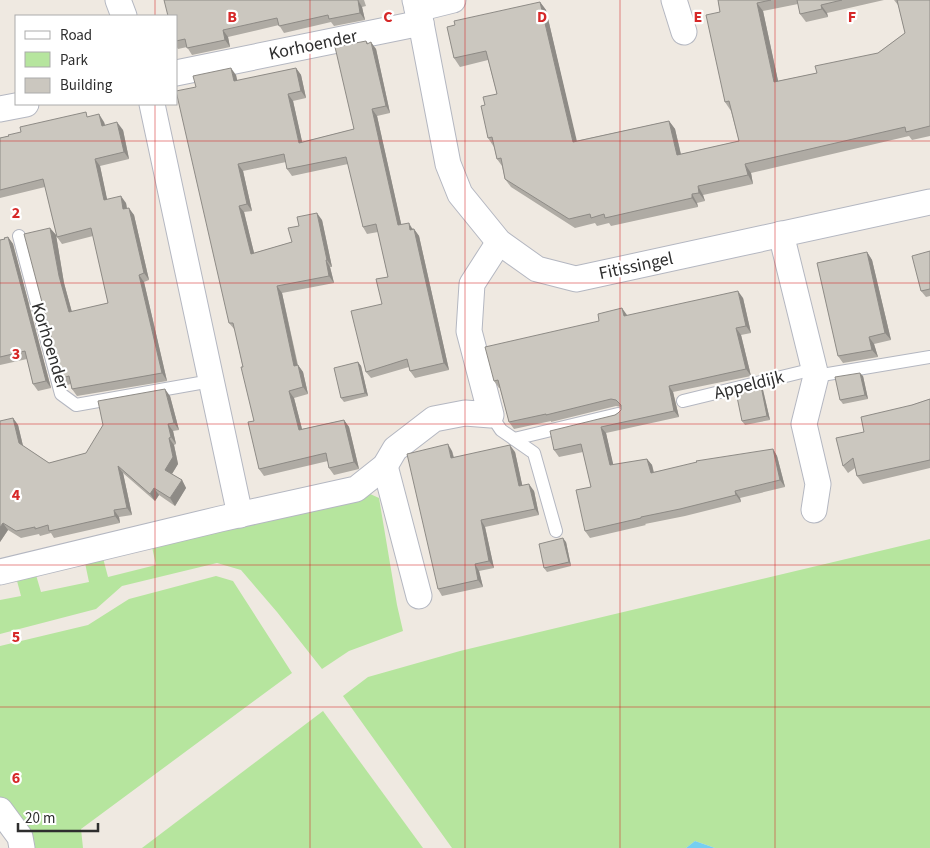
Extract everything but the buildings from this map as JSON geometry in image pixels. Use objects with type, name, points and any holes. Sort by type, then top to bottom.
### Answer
[{"type":"street","points":[[118,0],[124,15]]},
{"type":"street","name":"Korhoender","points":[[178,72],[453,0]]},
{"type":"street","points":[[674,0],[684,32]]},
{"type":"street","name":"Fitissingel","points":[[418,10],[448,164],[460,194],[499,242],[537,269],[576,279],[930,202]]},
{"type":"street","points":[[0,109],[21,105]]},
{"type":"street","points":[[152,105],[240,515]]},
{"type":"street","points":[[781,234],[815,373],[804,424],[818,484],[814,510]]},
{"type":"street","points":[[0,572],[356,489],[385,466],[395,449],[434,419],[465,413],[491,415],[469,331],[472,284],[499,242]]},
{"type":"street","points":[[385,466],[419,596]]},
{"type":"street","points":[[0,810],[20,837],[22,848]]},
{"type":"lane","name":"Korhoender","points":[[19,236],[61,394],[76,405],[211,381]]},
{"type":"lane","name":"Appeldijk","points":[[683,401],[815,373],[930,357]]},
{"type":"lane","points":[[514,439],[618,414]]},
{"type":"lane","points":[[491,415],[501,430],[534,453],[556,531]]},
{"type":"green space","points":[[368,493],[379,498],[403,631],[349,651],[322,669],[241,570],[217,563],[122,586],[96,609],[0,634],[0,600],[21,596],[16,577],[36,575],[41,592],[89,582],[85,563],[103,558],[108,577],[156,565],[152,547],[251,525],[255,519]]},
{"type":"green space","points":[[930,539],[930,848],[715,848],[695,841],[686,848],[452,848],[343,696],[368,677],[460,651]]},
{"type":"green space","points":[[216,576],[233,581],[292,673],[81,829],[83,848],[35,848],[34,839],[0,797],[0,646],[88,625],[129,599]]},
{"type":"green space","points":[[323,711],[423,848],[142,848]]},
{"type":"water","points":[[695,841],[715,848],[686,848]]}]
